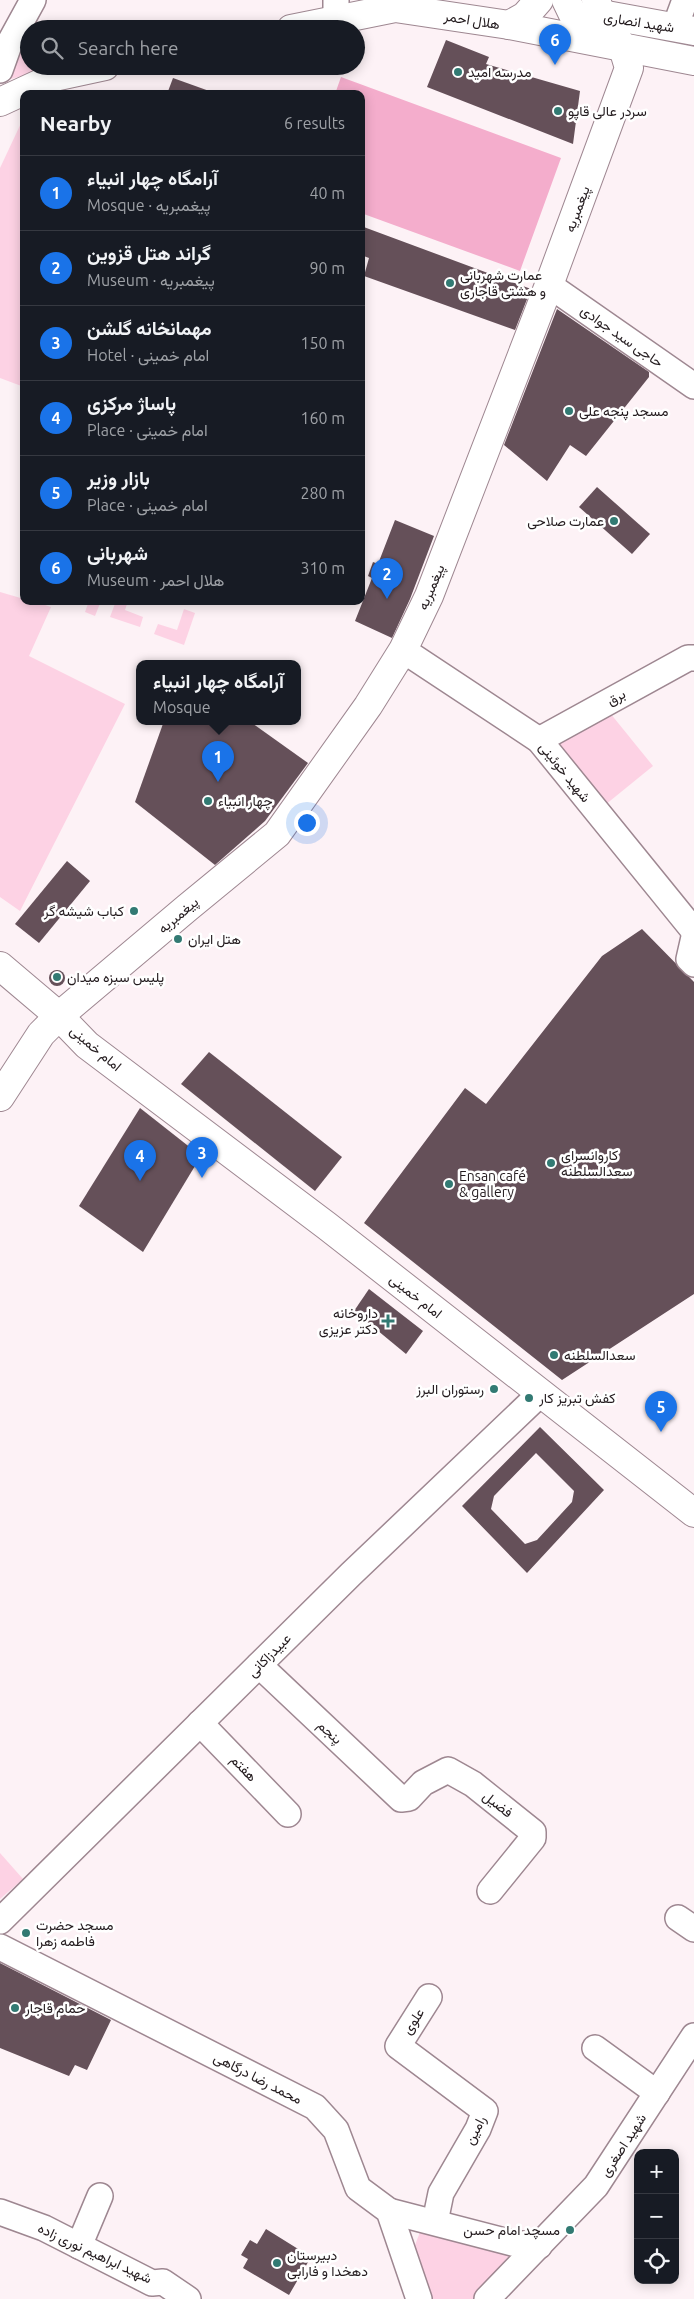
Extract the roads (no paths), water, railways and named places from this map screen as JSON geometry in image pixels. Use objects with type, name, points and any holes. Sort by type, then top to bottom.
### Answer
[{"type":"main road","points":[[509,26],[533,8],[540,0]]},
{"type":"main road","name":"هلال احمر","points":[[312,20],[336,10],[395,8],[509,26],[579,14]]},
{"type":"main road","name":"شهید انصاری","points":[[579,14],[685,29]]},
{"type":"main road","name":"شهید انصاری","points":[[579,14],[623,48],[694,60]]},
{"type":"main road","name":"پیغمبریه","points":[[0,1097],[41,1034],[59,1016],[277,834],[368,706],[404,650],[429,596],[550,285],[629,68],[623,48]]},
{"type":"main road","points":[[25,90],[59,75]]},
{"type":"main road","points":[[0,102],[20,92]]},
{"type":"main road","points":[[0,966],[59,1016]]},
{"type":"main road","name":"امام خمینی","points":[[59,1016],[87,1045],[334,1231],[694,1513]]},
{"type":"main road","name":"امام خمینی","points":[[59,1016],[97,1032],[694,1500]]},
{"type":"street","points":[[24,20],[33,0]]},
{"type":"street","points":[[685,0],[685,29]]},
{"type":"street","points":[[0,70],[20,28]]},
{"type":"street","name":"حاجی سید جوادی","points":[[550,285],[694,386]]},
{"type":"street","name":"شهید خوئینی","points":[[404,650],[539,740],[694,931]]},
{"type":"street","name":"برق","points":[[539,740],[648,679],[688,658],[694,658]]},
{"type":"street","points":[[694,937],[689,959],[694,964]]},
{"type":"street","name":"عبیدزاکانی","points":[[0,1921],[259,1665],[541,1393]]},
{"type":"street","name":"پنجم","points":[[259,1665],[401,1799]]},
{"type":"street","name":"هفتم","points":[[200,1723],[288,1814]]},
{"type":"street","name":"فضیل","points":[[401,1799],[409,1798],[423,1783],[448,1770],[473,1784],[533,1832],[533,1838],[490,1891]]},
{"type":"street","name":"محمد رضا درگاهی","points":[[0,1947],[315,2107],[336,2130],[358,2188],[389,2211]]},
{"type":"street","name":"علوی","points":[[398,2046],[429,1997]]},
{"type":"street","name":"شهید اصغری","points":[[487,2299],[596,2186],[694,2036]]},
{"type":"street","name":"رامین","points":[[398,2046],[485,2111],[478,2129],[441,2193],[435,2222]]},
{"type":"street","points":[[595,2048],[657,2093]]},
{"type":"street","points":[[80,2246],[100,2196]]},
{"type":"street","points":[[389,2211],[512,2243],[539,2246]]},
{"type":"street","points":[[389,2211],[419,2299]]},
{"type":"street","name":"شهید ابراهیم نوری زاده","points":[[0,2212],[44,2228],[152,2283],[163,2282],[188,2299]]},
{"type":"place","name":"شهربانی","points":[[555,65]]},
{"type":"place","name":"مدرسه امید","points":[[458,72]]},
{"type":"place","name":"سردر عالی قاپو","points":[[558,111]]},
{"type":"place","name":"عمارت شهربانی و هشتی قاجاری","points":[[450,283]]},
{"type":"place","name":"مسجد پنجه علی","points":[[569,411]]},
{"type":"place","name":"عمارت صلاحی","points":[[614,521]]},
{"type":"place","name":"گراند هتل قزوین","points":[[387,599]]},
{"type":"place","name":"آرامگاه چهار انبیاء","points":[[218,782]]},
{"type":"place","name":"چهار انبیاء","points":[[208,801]]},
{"type":"place","name":"کباب شیشه گر","points":[[134,911]]},
{"type":"place","name":"هتل ایران","points":[[178,939]]},
{"type":"place","name":"پلیس سبزه میدان","points":[[57,977]]},
{"type":"place","name":"کاروانسرای سعدالسلطنه","points":[[551,1163]]},
{"type":"place","name":"مهمانخانه گلشن","points":[[202,1178]]},
{"type":"place","name":"پاساژ مرکزی","points":[[140,1181]]},
{"type":"place","name":"Ensan café & gallery","points":[[449,1184]]},
{"type":"place","name":"داروخانه دکتر عزیزی","points":[[388,1321]]},
{"type":"place","name":"سعدالسلطنه","points":[[554,1355]]},
{"type":"place","name":"رستوران البرز","points":[[494,1389]]},
{"type":"place","name":"کفش تبریز کار","points":[[529,1398]]},
{"type":"place","name":"بازار وزیر","points":[[661,1432]]},
{"type":"place","name":"مسجد حضرت فاطمه زهرا","points":[[26,1933]]},
{"type":"place","name":"حمام قاجار","points":[[15,2008]]},
{"type":"place","name":"مسچد امام حسن","points":[[570,2230]]},
{"type":"place","name":"دبیرستان دهخدا و فارابی","points":[[277,2263]]}]
